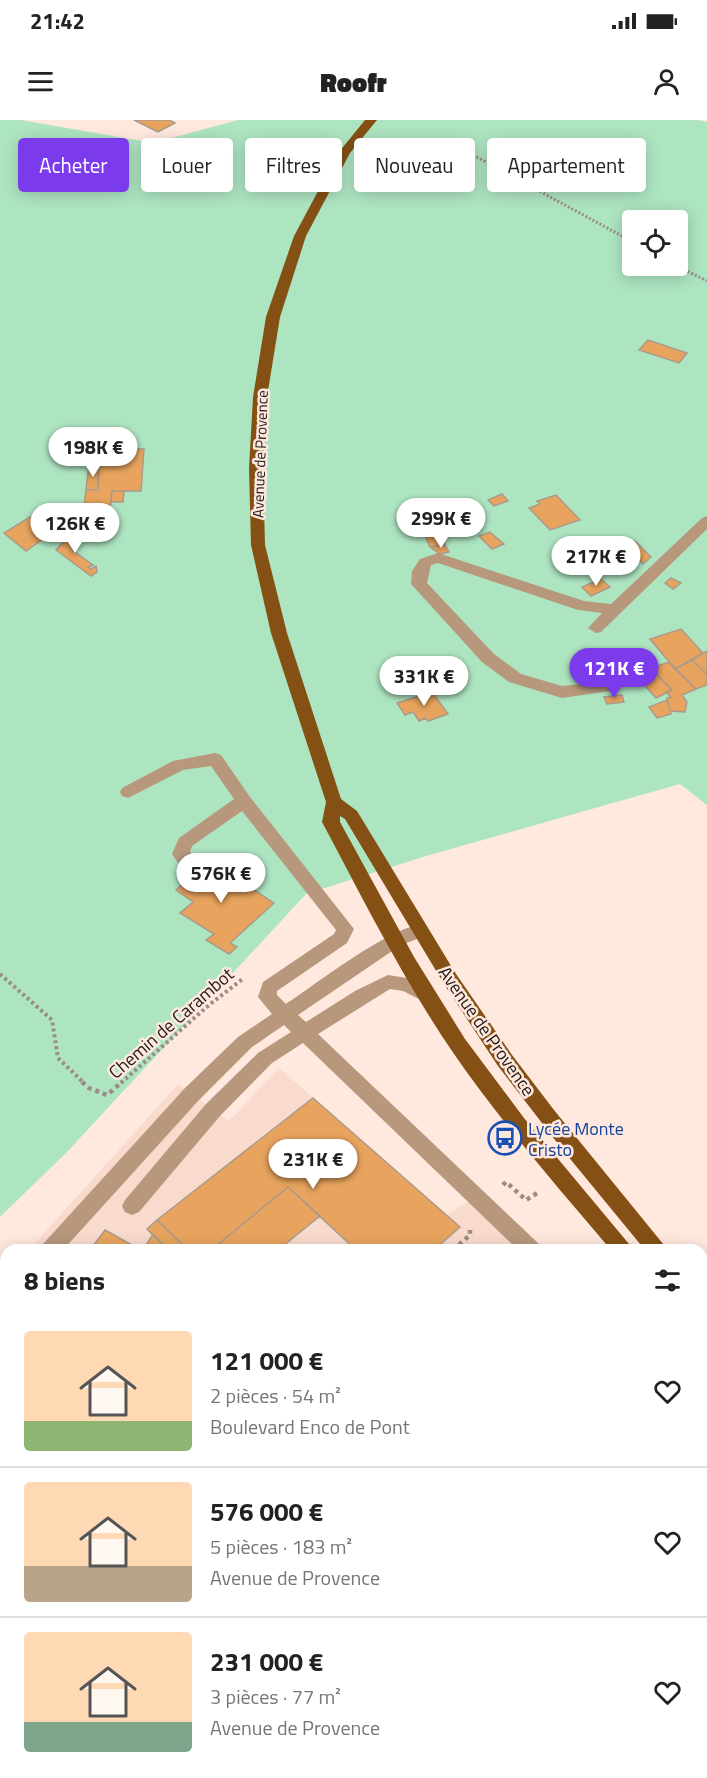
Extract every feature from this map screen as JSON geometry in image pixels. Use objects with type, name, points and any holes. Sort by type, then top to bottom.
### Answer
[{"type":"main road","name":"Avenue de Provence","points":[[371,120],[345,152],[296,246],[273,317],[260,397],[257,456],[258,545],[279,633],[334,802],[332,822],[395,940],[457,1043],[520,1128],[619,1244]]},
{"type":"main road","name":"Avenue de Provence","points":[[334,802],[351,815],[419,931],[485,1033],[543,1112],[653,1244]]},
{"type":"street","points":[[596,628],[707,521]]},
{"type":"street","points":[[610,686],[562,692],[515,678],[488,658],[419,584],[420,571],[425,562],[438,558],[584,606],[615,609]]},
{"type":"street","points":[[128,792],[179,765],[215,759],[244,801],[345,929],[341,938],[269,987],[267,997],[526,1244]]},
{"type":"street","points":[[192,865],[181,854],[185,842],[244,801]]},
{"type":"street","points":[[55,1244],[192,1094],[246,1042],[395,940],[419,931]]},
{"type":"street","points":[[132,1206],[213,1110],[265,1058],[361,996],[388,982],[407,984],[429,997]]},
{"type":"path","points":[[475,156],[622,236]]},
{"type":"path","points":[[688,272],[707,281]]},
{"type":"path","name":"Chemin de Carambot","points":[[0,974],[52,1020],[58,1058],[89,1088],[107,1095],[209,1005],[246,976]]},
{"type":"path","points":[[506,1182],[525,1200]]},
{"type":"shaded area","points":[[279,1068],[447,1215],[469,1201],[512,1244],[34,1244],[178,1084],[229,1121]]},
{"type":"green space","points":[[0,120],[21,120],[124,138],[18,138],[18,192],[129,192],[129,139],[141,141],[141,192],[233,192],[233,138],[171,138],[238,120],[698,120],[707,122],[707,805],[680,784],[423,857],[306,894],[67,1152],[0,1217]]},
{"type":"building","points":[[134,120],[169,120],[175,123],[158,132]]},
{"type":"building","points":[[648,340],[687,353],[679,363],[639,350]]},
{"type":"building","points":[[100,449],[144,449],[141,491],[112,491],[109,522],[82,523],[86,490],[98,490]]},
{"type":"building","points":[[89,464],[98,464],[98,490],[86,490]]},
{"type":"building","points":[[112,491],[124,491],[123,502],[111,502]]},
{"type":"building","points":[[502,494],[508,501],[494,506],[488,500]]},
{"type":"building","points":[[556,495],[580,520],[550,530],[529,508],[540,504],[537,501]]},
{"type":"building","points":[[30,517],[46,531],[39,536],[43,539],[26,551],[4,533]]},
{"type":"building","points":[[439,528],[445,545],[430,547],[423,531]]},
{"type":"building","points":[[490,532],[504,544],[492,549],[479,536]]},
{"type":"building","points":[[70,534],[82,537],[72,550],[93,565],[88,567],[91,569],[96,566],[97,572],[91,576],[56,550]]},
{"type":"building","points":[[635,541],[651,557],[643,564],[627,548]]},
{"type":"building","points":[[445,545],[449,552],[440,554],[430,547]]},
{"type":"building","points":[[671,578],[681,583],[673,589],[665,583]]},
{"type":"building","points":[[601,579],[610,587],[591,596],[582,587]]},
{"type":"building","points":[[681,629],[703,653],[675,669],[650,639]]},
{"type":"building","points":[[707,651],[707,674],[692,660]]},
{"type":"building","points":[[642,658],[672,690],[656,698],[637,677],[624,680],[615,666]]},
{"type":"building","points":[[692,660],[707,674],[707,685],[696,689],[675,669]]},
{"type":"building","points":[[669,662],[696,689],[682,695],[687,702],[685,712],[670,711],[667,698],[671,697],[666,692],[672,690],[651,668]]},
{"type":"building","points":[[432,692],[448,714],[428,721],[426,718],[419,721],[413,712],[405,715],[397,703]]},
{"type":"building","points":[[622,695],[624,702],[607,704],[604,697]]},
{"type":"building","points":[[667,700],[671,714],[657,718],[649,707]]},
{"type":"building","points":[[215,857],[235,870],[225,878],[247,892],[251,888],[274,903],[230,943],[237,947],[229,954],[206,940],[214,934],[180,913],[193,902],[176,890]]},
{"type":"building","points":[[232,872],[254,886],[247,892],[225,878]]},
{"type":"building","points":[[313,1098],[460,1227],[441,1244],[350,1244],[288,1187],[218,1244],[182,1244],[157,1220]]},
{"type":"building","points":[[288,1187],[320,1216],[285,1244],[218,1244]]},
{"type":"building","points":[[157,1220],[182,1244],[162,1244],[147,1229]]},
{"type":"building","points":[[105,1230],[130,1244],[94,1244]]},
{"type":"building","points":[[153,1234],[162,1244],[147,1244]]},
{"type":"place","name":"Lycée Monte Cristo","points":[[505,1138]]}]
